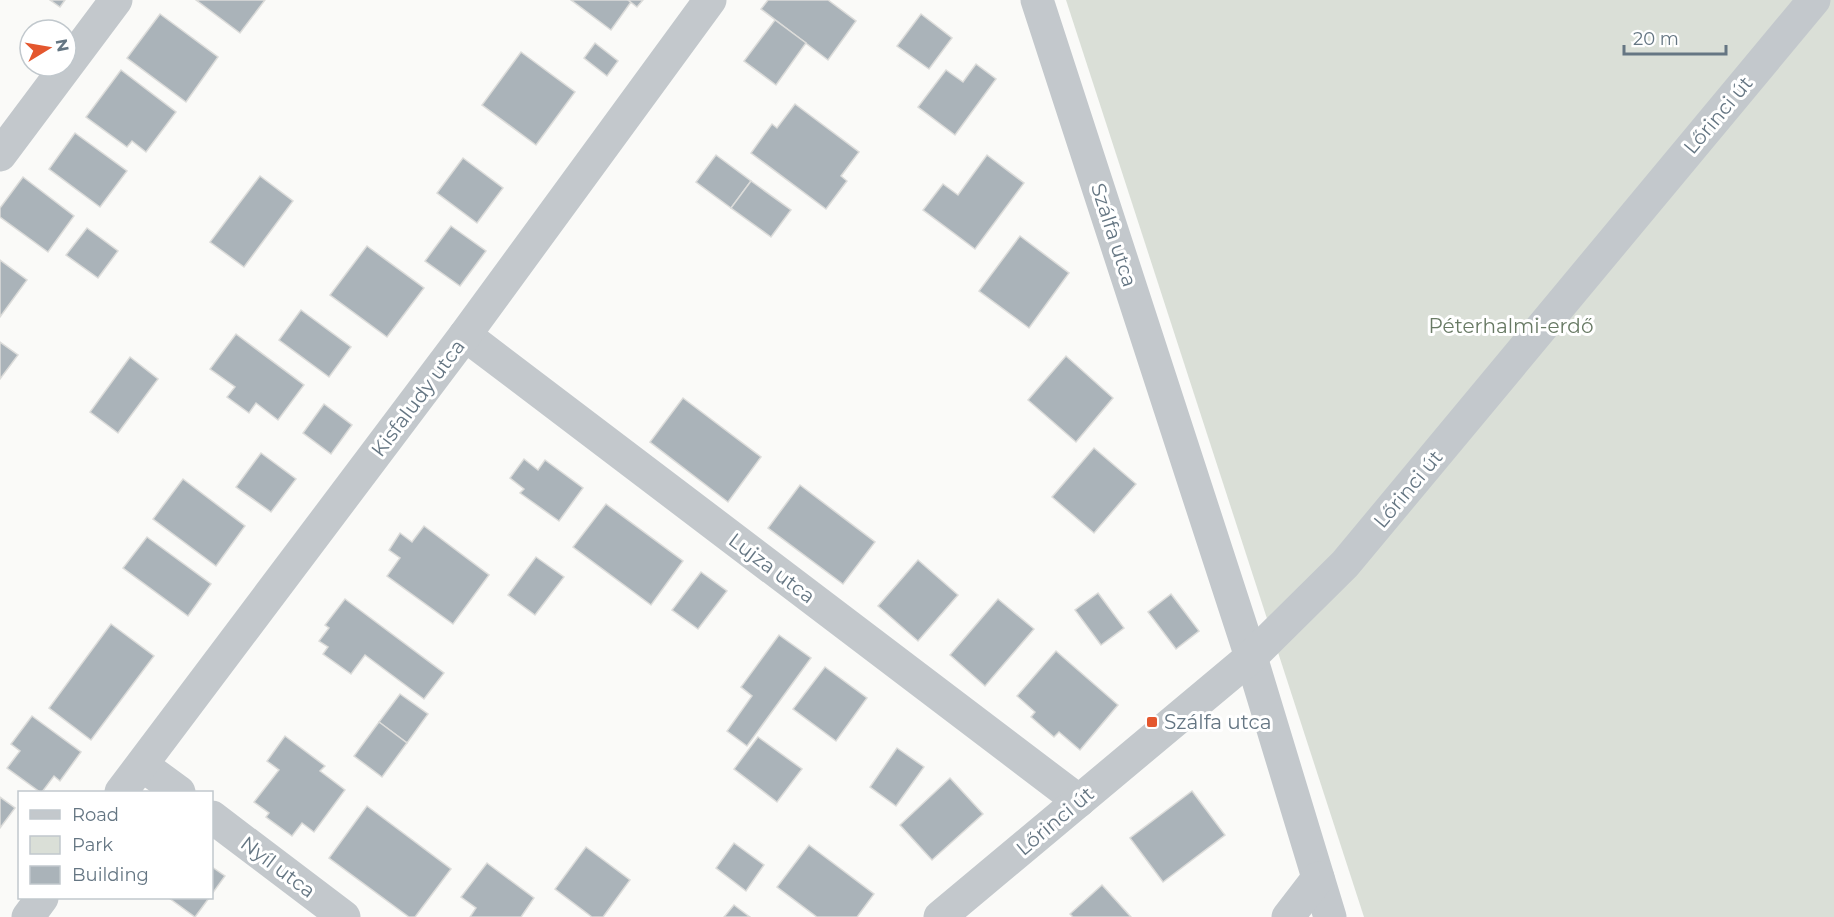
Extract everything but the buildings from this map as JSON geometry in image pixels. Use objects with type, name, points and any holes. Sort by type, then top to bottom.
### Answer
[{"type":"street","points":[[0,155],[117,0]]},
{"type":"street","name":"Kisfaludy utca","points":[[122,791],[465,334],[710,0]]},
{"type":"street","name":"Szálfa utca","points":[[1037,0],[1251,657],[1330,917]]},
{"type":"street","name":"Lőrinci út","points":[[940,917],[1251,657],[1346,564],[1814,0]]},
{"type":"street","name":"Lujza utca","points":[[465,334],[1079,801]]},
{"type":"street","points":[[142,765],[178,791]]},
{"type":"street","name":"Nyíl utca","points":[[213,818],[344,917]]},
{"type":"street","points":[[1288,917],[1318,878]]},
{"type":"street","points":[[28,917],[41,899]]},
{"type":"green space","name":"Péterhalmi-erdő","points":[[1066,0],[1834,0],[1834,917],[1364,917]]},
{"type":"place","name":"Szálfa utca","points":[[1152,722]]}]
